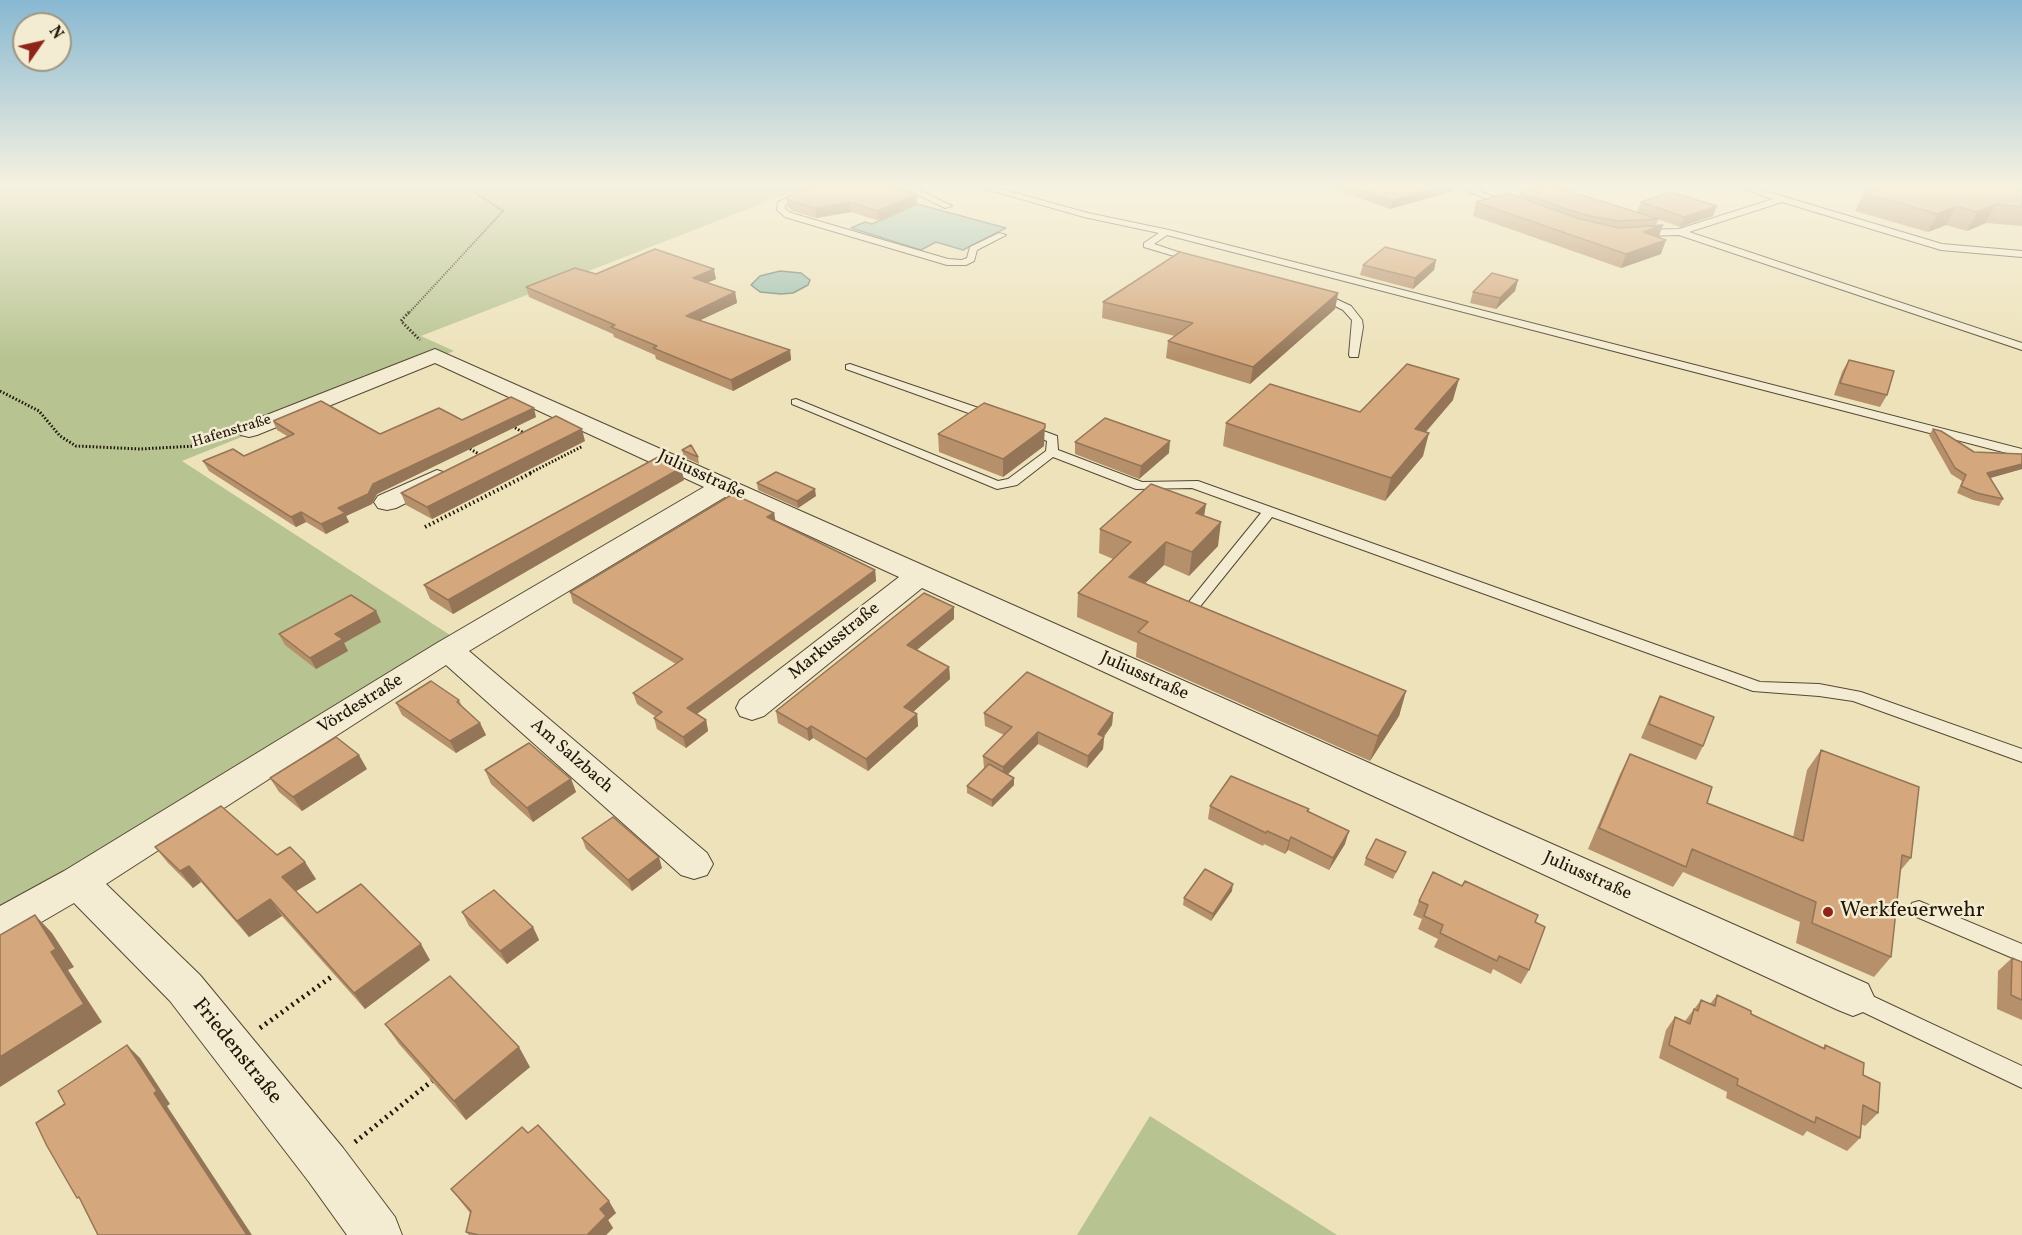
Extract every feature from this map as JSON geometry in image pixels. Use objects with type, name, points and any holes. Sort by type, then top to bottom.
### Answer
[{"type":"street","name":"Juliusstraße","points":[[435,355],[918,576],[1853,997]]},
{"type":"street","name":"Hafenstraße","points":[[249,430],[435,355]]},
{"type":"street","points":[[519,430],[566,414]]},
{"type":"street","points":[[387,502],[474,451]]},
{"type":"street","name":"Vördestraße","points":[[0,926],[78,882],[448,650],[724,486]]},
{"type":"street","name":"Markusstraße","points":[[752,708],[918,576]]},
{"type":"street","name":"Am Salzbach","points":[[448,650],[694,864]]},
{"type":"street","name":"Friedenstraße","points":[[78,882],[185,988],[326,1166],[377,1235]]},
{"type":"lane","points":[[881,243],[947,262],[963,263],[971,259],[973,249],[986,243]]},
{"type":"lane","points":[[1150,243],[1147,245],[1212,264]]},
{"type":"lane","points":[[1207,243],[2022,453]]},
{"type":"lane","points":[[1712,243],[2022,347]]},
{"type":"lane","points":[[1926,243],[1941,247],[2022,254]]},
{"type":"lane","points":[[1310,292],[1347,308],[1357,320],[1354,355]]},
{"type":"lane","points":[[796,402],[997,485],[1012,482],[1052,452],[1053,439],[850,367]]},
{"type":"lane","points":[[1052,452],[1141,486],[1193,484],[1759,687],[1819,690],[1855,696],[2022,756]]},
{"type":"lane","points":[[1192,606],[1270,512]]},
{"type":"lane","points":[[1919,909],[2022,953]]},
{"type":"lane","points":[[1853,997],[2022,1077]]},
{"type":"path","points":[[435,355],[401,321],[474,243]]},
{"type":"path","name":"Hafenstraße","points":[[0,391],[39,411],[60,436],[76,446],[130,449],[196,446],[249,430]]},
{"type":"path","points":[[425,527],[608,434]]},
{"type":"path","points":[[232,1048],[334,975]]},
{"type":"path","points":[[326,1166],[432,1081]]},
{"type":"green space","points":[[0,243],[662,243],[421,336],[454,351],[182,461],[453,637],[123,839],[0,909]]},
{"type":"green space","points":[[1150,1116],[1337,1235],[1077,1235]]},
{"type":"shaded area","points":[[898,243],[935,243],[921,250]]},
{"type":"shaded area","points":[[938,243],[977,243],[963,250]]},
{"type":"shaded area","points":[[780,271],[801,273],[810,280],[808,285],[793,293],[760,292],[751,285],[760,276]]},
{"type":"building","points":[[1593,243],[1658,243],[1626,254]]},
{"type":"building","points":[[1385,247],[1436,260],[1415,278],[1363,265]]},
{"type":"building","points":[[655,249],[714,269],[693,278],[735,292],[686,316],[790,350],[731,380],[653,348],[657,346],[611,327],[615,325],[526,287],[575,268],[596,274]]},
{"type":"building","points":[[1180,252],[1338,293],[1253,367],[1168,341],[1193,323],[1103,302]]},
{"type":"building","points":[[1492,273],[1518,280],[1500,298],[1473,292]]},
{"type":"building","points":[[1849,360],[1894,371],[1887,395],[1840,383]]},
{"type":"building","points":[[1407,364],[1459,379],[1415,429],[1429,433],[1391,478],[1226,423],[1270,384],[1360,412]]},
{"type":"building","points":[[511,397],[534,408],[373,484],[368,494],[338,508],[345,513],[321,524],[301,512],[291,517],[203,461],[233,449],[244,456],[294,434],[273,421],[321,401],[380,434],[439,408],[462,420]]},
{"type":"building","points":[[984,403],[1045,424],[1045,428],[1003,459],[938,434]]},
{"type":"building","points":[[556,416],[582,429],[427,507],[401,493]]},
{"type":"building","points":[[1105,418],[1170,441],[1141,466],[1075,442]]},
{"type":"building","points":[[1933,429],[1941,431],[1974,452],[2022,454],[2022,464],[1987,473],[2003,499],[1977,493],[1961,486],[1966,475],[1955,468]]},
{"type":"building","points":[[691,445],[698,457],[682,450]]},
{"type":"building","points":[[658,457],[681,468],[448,600],[424,585]]},
{"type":"building","points":[[776,472],[815,489],[797,501],[757,483]]},
{"type":"building","points":[[1151,484],[1206,504],[1196,513],[1221,522],[1192,552],[1166,542],[1129,577],[1406,691],[1378,736],[1138,632],[1148,622],[1078,593],[1131,542],[1100,529]]},
{"type":"building","points":[[733,494],[774,513],[767,517],[875,570],[687,708],[706,720],[683,737],[654,718],[662,712],[633,693],[683,659],[570,592]]},
{"type":"building","points":[[924,593],[954,607],[907,645],[949,667],[904,707],[917,714],[866,759],[811,726],[807,729],[776,711]]},
{"type":"building","points":[[351,595],[376,611],[335,634],[343,639],[310,658],[279,634]]},
{"type":"building","points":[[1027,672],[1113,713],[1098,734],[1104,737],[1088,756],[1038,732],[1003,767],[983,756],[1012,727],[984,713]]},
{"type":"building","points":[[431,681],[459,700],[457,702],[480,723],[450,741],[396,703]]},
{"type":"building","points":[[1660,696],[1714,717],[1703,746],[1649,724]]},
{"type":"building","points":[[336,737],[359,755],[293,797],[270,778]]},
{"type":"building","points":[[529,743],[571,779],[527,808],[485,770]]},
{"type":"building","points":[[1821,750],[1919,787],[1911,858],[1902,855],[1891,957],[1812,923],[1816,902],[1692,849],[1686,867],[1599,828],[1630,754],[1712,787],[1707,803],[1803,841]]},
{"type":"building","points":[[989,764],[1014,778],[992,800],[967,786]]},
{"type":"building","points":[[1231,776],[1309,809],[1307,811],[1349,831],[1333,858],[1291,837],[1289,841],[1267,831],[1266,833],[1210,806]]},
{"type":"building","points":[[221,806],[277,855],[290,847],[305,862],[282,877],[317,913],[361,884],[421,944],[354,993],[270,899],[237,921],[189,866],[180,871],[155,847]]},
{"type":"building","points":[[613,817],[659,857],[628,880],[582,838]]},
{"type":"building","points":[[1376,839],[1406,852],[1396,872],[1366,858]]},
{"type":"building","points":[[1205,869],[1233,884],[1213,914],[1184,898]]},
{"type":"building","points":[[1433,872],[1462,886],[1465,881],[1538,915],[1535,922],[1545,927],[1529,970],[1499,956],[1497,961],[1440,933],[1443,925],[1424,916],[1428,905],[1419,901]]},
{"type":"building","points":[[494,890],[533,927],[500,951],[462,912]]},
{"type":"building","points":[[35,915],[56,949],[51,952],[84,1004],[0,1057],[0,935]]},
{"type":"building","points":[[2012,958],[2022,962],[2022,1000],[2011,995]]},
{"type":"building","points":[[450,976],[519,1047],[454,1101],[385,1024]]},
{"type":"building","points":[[1717,995],[1825,1049],[1825,1045],[1864,1063],[1863,1075],[1880,1083],[1878,1113],[1863,1105],[1860,1138],[1816,1117],[1815,1123],[1737,1085],[1738,1079],[1669,1045],[1675,1017],[1690,1024],[1694,1009],[1698,1011],[1701,1000],[1715,1006]]},
{"type":"building","points":[[127,1045],[157,1091],[154,1093],[247,1235],[98,1235],[36,1123],[65,1104],[58,1091]]},
{"type":"building","points":[[538,1125],[609,1201],[600,1209],[606,1216],[587,1235],[479,1235],[466,1232],[471,1211],[451,1189],[522,1127],[528,1133]]},
{"type":"place","name":"Werkfeuerwehr","points":[[1828,912]]}]
